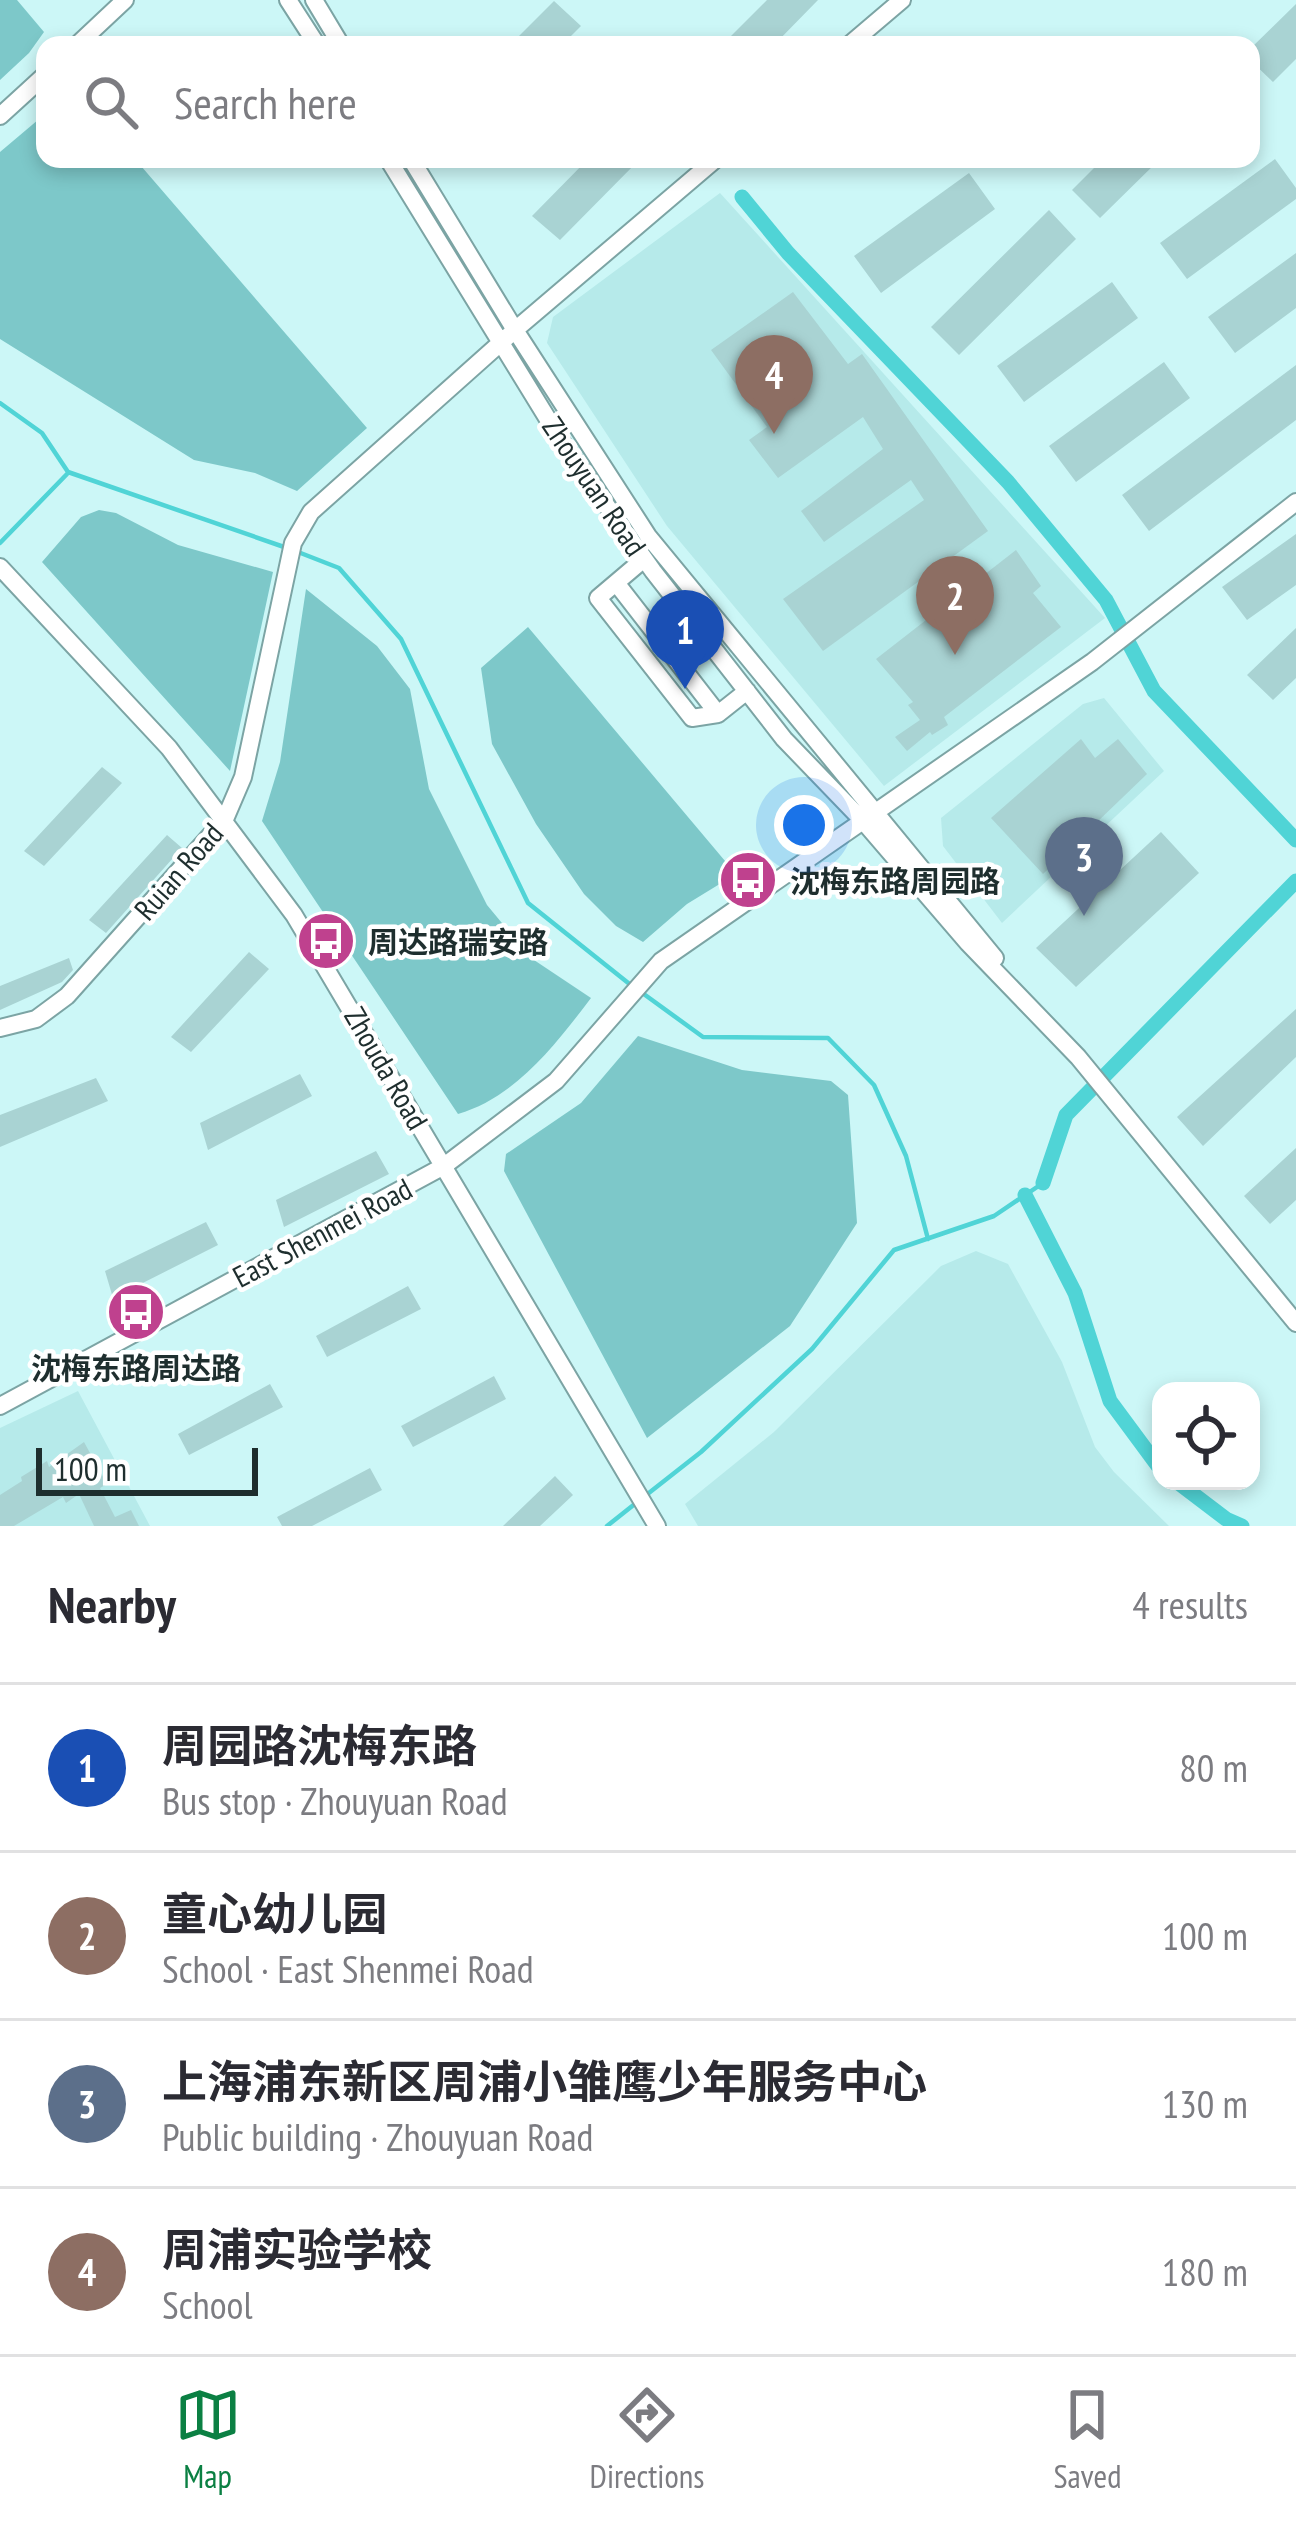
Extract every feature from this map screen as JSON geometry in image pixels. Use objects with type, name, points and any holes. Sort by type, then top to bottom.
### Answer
[{"type":"street","points":[[87,36],[125,0]]},
{"type":"street","points":[[288,0],[310,36]]},
{"type":"street","points":[[314,0],[336,36]]},
{"type":"street","points":[[860,36],[902,0]]},
{"type":"street","points":[[0,116],[36,83]]},
{"type":"street","name":"Zhouyuan Road","points":[[394,168],[648,536],[872,817],[1078,1057],[1296,1323]]},
{"type":"street","name":"Zhouyuan Road","points":[[416,168],[565,447],[644,559],[784,739],[872,817]]},
{"type":"street","points":[[508,336],[705,168]]},
{"type":"street","name":"Ruian Road","points":[[0,1028],[36,1019],[67,996],[225,819],[244,777],[293,542],[311,512],[508,336]]},
{"type":"street","points":[[872,817],[1092,662],[1296,502]]},
{"type":"street","points":[[644,559],[617,584],[718,714],[747,691]]},
{"type":"street","name":"Zhouda Road","points":[[0,567],[131,704],[225,819],[316,949],[657,1526]]},
{"type":"street","name":"East Shenmei Road","points":[[0,1406],[444,1166],[556,1081],[661,961],[872,817]]},
{"type":"shaded area","points":[[0,0],[17,0],[44,32],[0,80]]},
{"type":"shaded area","points":[[36,122],[36,168],[143,168],[367,428],[297,491],[255,473],[194,460],[0,339],[0,152]]},
{"type":"shaded area","points":[[720,193],[1105,618],[884,786],[667,526],[547,343],[553,317]]},
{"type":"shaded area","points":[[99,510],[116,513],[178,545],[273,572],[230,771],[42,562],[81,517]]},
{"type":"shaded area","points":[[306,589],[377,646],[410,689],[429,789],[487,905],[531,958],[591,998],[516,1082],[458,1114],[262,821],[280,762]]},
{"type":"shaded area","points":[[528,627],[736,874],[687,904],[643,942],[616,926],[584,894],[536,824],[492,744],[481,668]]},
{"type":"shaded area","points":[[1104,698],[1164,771],[1002,923],[943,846],[941,818],[1083,704]]},
{"type":"shaded area","points":[[638,1036],[742,1070],[831,1081],[848,1095],[857,1223],[790,1326],[647,1438],[504,1171],[506,1154],[581,1103]]},
{"type":"shaded area","points":[[976,1251],[1008,1264],[1062,1362],[1095,1447],[1169,1526],[698,1526],[685,1504],[774,1432],[941,1266]]},
{"type":"shaded area","points":[[78,1391],[150,1526],[0,1526],[0,1428]]},
{"type":"building","points":[[767,0],[818,0],[783,36],[731,36]]},
{"type":"building","points":[[554,1],[581,26],[571,36],[519,36]]},
{"type":"building","points":[[1296,4],[1296,59],[1273,82],[1260,70],[1260,39]]},
{"type":"building","points":[[1275,159],[1296,188],[1296,199],[1187,279],[1160,243]]},
{"type":"building","points":[[579,168],[631,168],[560,240],[532,216]]},
{"type":"building","points":[[1094,168],[1151,168],[1100,218],[1072,190]]},
{"type":"building","points":[[969,173],[995,209],[881,293],[854,256]]},
{"type":"building","points":[[1049,210],[1076,239],[959,355],[931,327]]},
{"type":"building","points":[[1296,253],[1296,308],[1235,353],[1208,317]]},
{"type":"building","points":[[1112,282],[1138,318],[1024,402],[997,366]]},
{"type":"building","points":[[793,292],[848,364],[862,354],[988,531],[823,651],[783,599],[924,500],[911,480],[824,542],[801,511],[883,449],[863,417],[778,478],[749,440],[767,427],[711,350]]},
{"type":"building","points":[[1164,362],[1190,398],[1076,482],[1049,446]]},
{"type":"building","points":[[1296,365],[1296,420],[1149,531],[1122,495]]},
{"type":"building","points":[[1296,534],[1296,585],[1247,620],[1222,587]]},
{"type":"building","points":[[1016,550],[1041,586],[1033,593],[1061,627],[944,717],[948,725],[930,732],[907,751],[895,737],[920,720],[908,705],[913,702],[876,659]]},
{"type":"building","points":[[1296,628],[1296,678],[1273,700],[1247,675]]},
{"type":"building","points":[[1081,739],[1095,758],[1118,739],[1147,774],[1043,874],[991,818]]},
{"type":"building","points":[[102,767],[122,783],[44,866],[24,851]]},
{"type":"building","points":[[1161,832],[1199,873],[1076,987],[1036,948]]},
{"type":"building","points":[[167,835],[182,848],[106,933],[89,920]]},
{"type":"building","points":[[249,952],[269,969],[191,1052],[171,1037]]},
{"type":"building","points":[[69,958],[73,970],[62,982],[0,1010],[0,986]]},
{"type":"building","points":[[1296,1009],[1296,1057],[1203,1146],[1177,1117]]},
{"type":"building","points":[[300,1074],[312,1096],[208,1150],[200,1123]]},
{"type":"building","points":[[96,1078],[108,1101],[0,1147],[0,1115]]},
{"type":"building","points":[[1296,1148],[1296,1200],[1270,1224],[1244,1196]]},
{"type":"building","points":[[376,1151],[389,1174],[284,1227],[276,1200]]},
{"type":"building","points":[[206,1222],[218,1245],[113,1298],[105,1271]]},
{"type":"building","points":[[408,1286],[421,1309],[327,1357],[316,1336]]},
{"type":"building","points":[[494,1376],[506,1399],[413,1447],[401,1426]]},
{"type":"building","points":[[270,1384],[283,1407],[189,1455],[178,1434]]},
{"type":"building","points":[[84,1442],[107,1484],[100,1488],[115,1517],[131,1510],[139,1526],[94,1526],[79,1494],[66,1503],[63,1497],[14,1526],[0,1526],[0,1495],[22,1481],[21,1477],[47,1461],[49,1467]]},
{"type":"building","points":[[370,1468],[382,1490],[312,1526],[282,1526],[277,1517]]},
{"type":"building","points":[[555,1476],[573,1495],[540,1526],[503,1526]]},
{"type":"waterway","points":[[742,197],[788,253],[1008,482],[1106,600],[1154,691],[1296,840]]},
{"type":"waterway","points":[[0,403],[42,433],[68,472],[287,548]]},
{"type":"waterway","points":[[0,543],[67,474]]},
{"type":"waterway","points":[[298,552],[339,568],[401,639],[528,903],[632,986]]},
{"type":"waterway","points":[[1043,1183],[1066,1115],[1296,881]]},
{"type":"waterway","points":[[641,992],[703,1037],[828,1038],[874,1085],[906,1156],[928,1239]]},
{"type":"waterway","points":[[645,1496],[701,1452],[812,1349],[894,1250],[994,1216],[1043,1183]]},
{"type":"waterway","points":[[1025,1195],[1075,1293],[1110,1401],[1152,1458]]},
{"type":"waterway","points":[[1188,1490],[1242,1526]]},
{"type":"waterway","points":[[607,1526],[636,1503]]},
{"type":"place","name":"周浦实验学校","points":[[774,434]]},
{"type":"place","name":"童心幼儿园","points":[[955,655]]},
{"type":"place","name":"周园路沈梅东路","points":[[685,689]]},
{"type":"place","name":"沈梅东路周园路","points":[[748,880]]},
{"type":"place","name":"上海浦东新区周浦小雏鹰少年服务中心","points":[[1084,916]]},
{"type":"place","name":"周达路瑞安路","points":[[326,941]]},
{"type":"place","name":"沈梅东路周达路","points":[[136,1312]]}]
